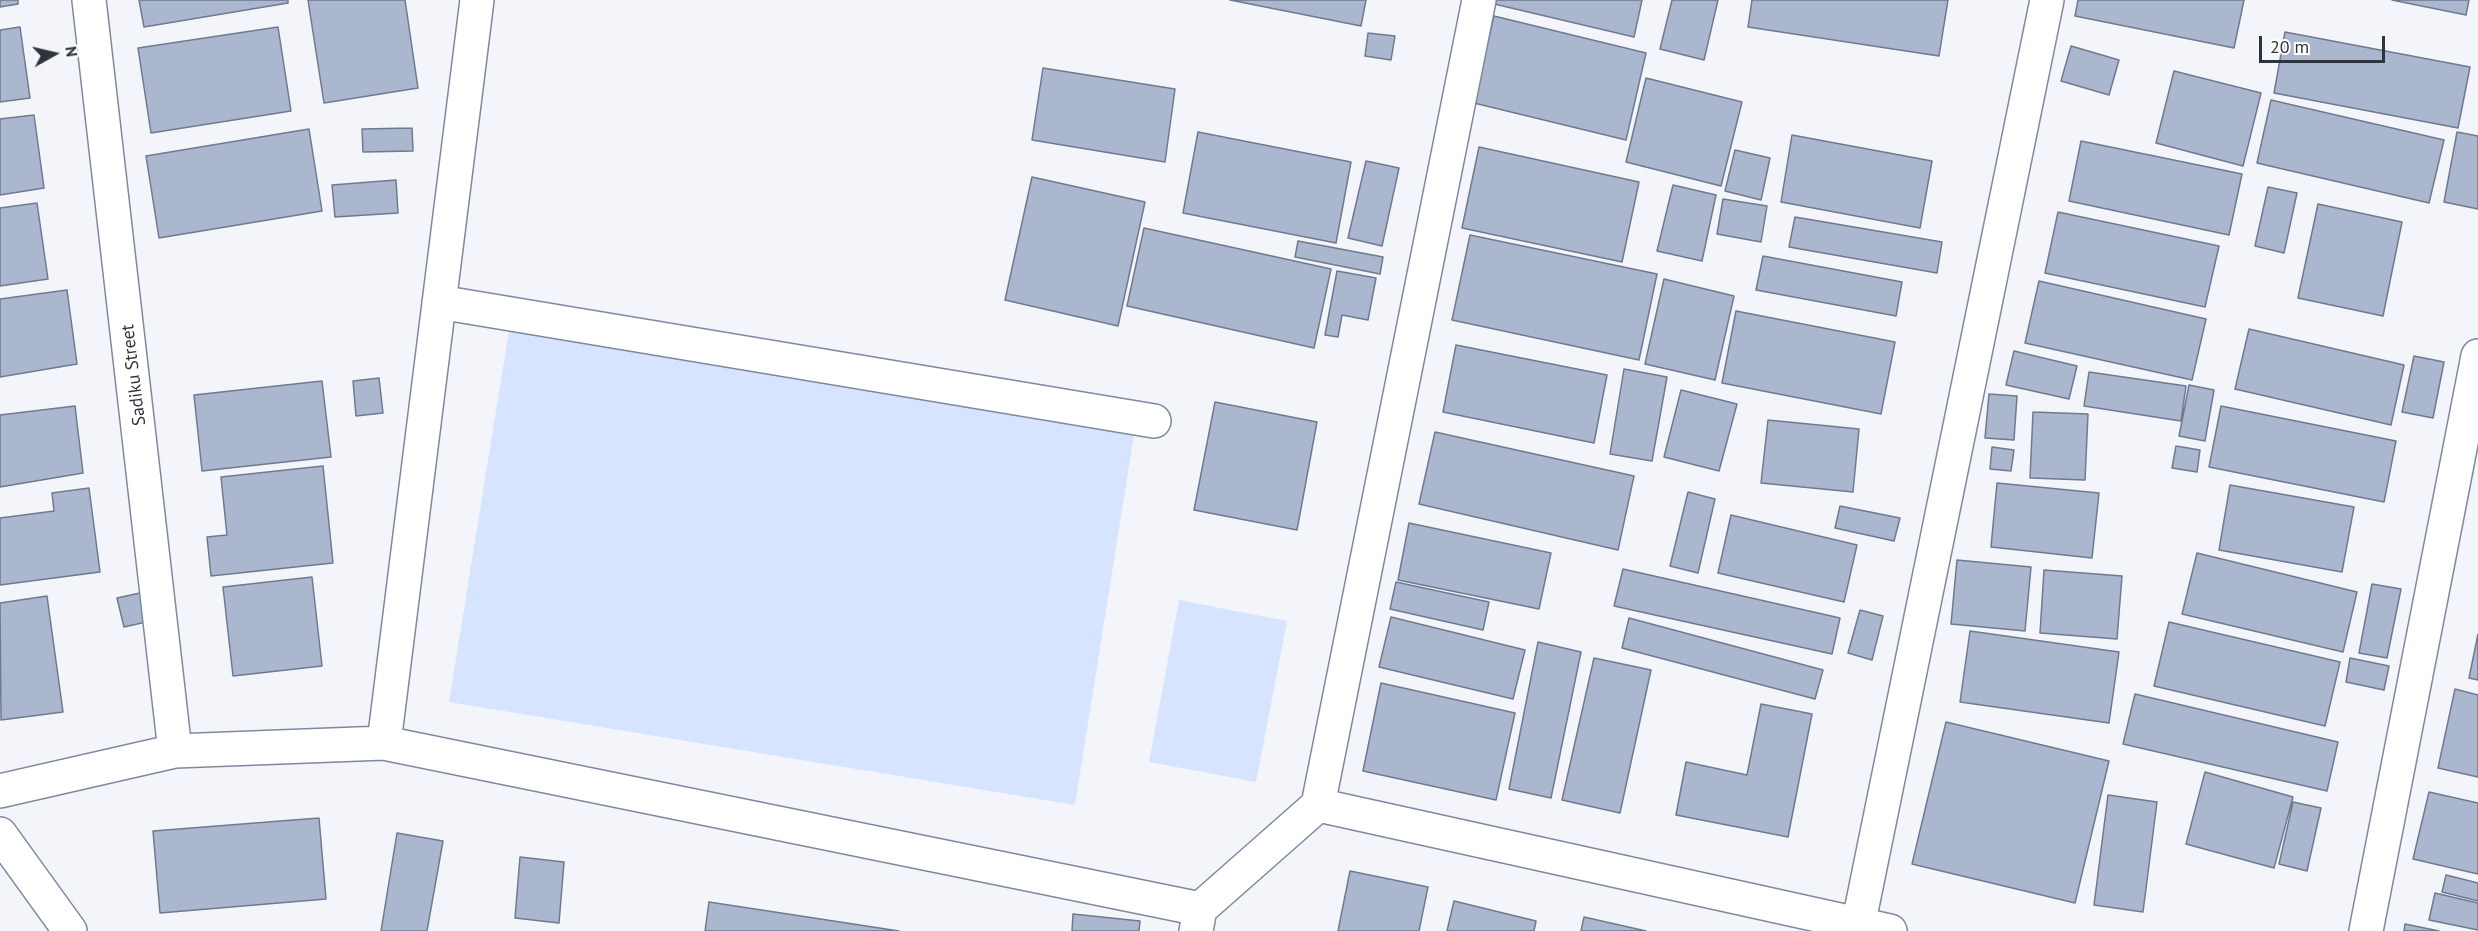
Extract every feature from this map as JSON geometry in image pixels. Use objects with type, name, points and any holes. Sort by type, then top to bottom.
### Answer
[{"type":"street","name":"Sadiku Street","points":[[89,0],[175,751]]},
{"type":"street","points":[[384,743],[477,0]]},
{"type":"street","points":[[0,791],[175,751],[384,743],[1198,920],[1317,805],[1479,0]]},
{"type":"street","points":[[1317,805],[1869,929],[2047,0]]},
{"type":"street","points":[[439,302],[1154,421]]},
{"type":"street","points":[[2366,931],[2478,356]]},
{"type":"street","points":[[0,834],[70,931]]},
{"type":"shaded area","points":[[511,318],[1136,422],[1075,805],[449,702]]},
{"type":"shaded area","points":[[1179,600],[1287,621],[1256,782],[1149,762]]},
{"type":"building","points":[[0,0],[18,0],[18,4],[0,7]]},
{"type":"building","points":[[139,0],[288,0],[288,3],[144,27]]},
{"type":"building","points":[[308,0],[405,0],[418,88],[324,103]]},
{"type":"building","points":[[1230,0],[1366,0],[1361,26]]},
{"type":"building","points":[[1491,0],[1642,0],[1634,37],[1490,3]]},
{"type":"building","points":[[1672,0],[1718,0],[1704,60],[1660,49]]},
{"type":"building","points":[[1752,0],[1948,0],[1939,56],[1748,27]]},
{"type":"building","points":[[2078,0],[2244,0],[2234,48],[2075,16]]},
{"type":"building","points":[[2392,0],[2469,0],[2466,15]]},
{"type":"building","points":[[1494,16],[1646,53],[1626,140],[1474,103]]},
{"type":"building","points":[[20,27],[30,98],[0,102],[0,30]]},
{"type":"building","points":[[278,27],[291,111],[151,133],[138,48]]},
{"type":"building","points":[[2285,32],[2470,67],[2458,128],[2274,93]]},
{"type":"building","points":[[1368,33],[1395,36],[1391,60],[1365,56]]},
{"type":"building","points":[[2071,46],[2119,60],[2109,95],[2061,81]]},
{"type":"building","points":[[1043,68],[1175,89],[1165,162],[1032,140]]},
{"type":"building","points":[[2174,71],[2261,93],[2243,166],[2156,143]]},
{"type":"building","points":[[1646,78],[1742,102],[1721,186],[1626,162]]},
{"type":"building","points":[[2271,100],[2444,140],[2429,203],[2257,163]]},
{"type":"building","points":[[34,115],[44,188],[0,195],[0,119]]},
{"type":"building","points":[[412,128],[413,151],[363,152],[362,129]]},
{"type":"building","points":[[309,129],[322,211],[159,238],[146,156]]},
{"type":"building","points":[[1198,132],[1351,162],[1336,243],[1183,213]]},
{"type":"building","points":[[2457,132],[2478,136],[2478,209],[2444,202]]},
{"type":"building","points":[[1792,135],[1932,161],[1920,228],[1781,202]]},
{"type":"building","points":[[2081,141],[2242,174],[2229,235],[2069,201]]},
{"type":"building","points":[[1479,147],[1639,182],[1622,262],[1462,228]]},
{"type":"building","points":[[1735,150],[1770,158],[1761,200],[1725,191]]},
{"type":"building","points":[[1366,161],[1399,168],[1382,246],[1348,238]]},
{"type":"building","points":[[1032,177],[1145,202],[1118,326],[1005,300]]},
{"type":"building","points":[[396,180],[398,213],[335,217],[332,185]]},
{"type":"building","points":[[1673,185],[1716,195],[1702,261],[1657,251]]},
{"type":"building","points":[[2268,187],[2297,193],[2284,253],[2255,246]]},
{"type":"building","points":[[1723,199],[1767,206],[1761,242],[1717,234]]},
{"type":"building","points":[[37,203],[48,279],[0,286],[0,208]]},
{"type":"building","points":[[2318,204],[2402,222],[2383,316],[2298,298]]},
{"type":"building","points":[[2058,212],[2219,246],[2205,307],[2045,273]]},
{"type":"building","points":[[1795,217],[1942,242],[1937,273],[1789,247]]},
{"type":"building","points":[[1144,228],[1331,269],[1314,348],[1127,306]]},
{"type":"building","points":[[1470,235],[1657,274],[1639,360],[1452,320]]},
{"type":"building","points":[[1298,241],[1383,257],[1380,274],[1295,257]]},
{"type":"building","points":[[1763,256],[1902,282],[1896,316],[1756,290]]},
{"type":"building","points":[[1337,271],[1376,278],[1368,320],[1342,315],[1338,337],[1325,335]]},
{"type":"building","points":[[1664,279],[1734,296],[1715,380],[1645,364]]},
{"type":"building","points":[[2039,281],[2206,319],[2192,380],[2025,343]]},
{"type":"building","points":[[67,290],[77,364],[0,377],[0,299]]},
{"type":"building","points":[[1736,311],[1895,342],[1881,414],[1722,383]]},
{"type":"building","points":[[2249,329],[2404,365],[2391,425],[2235,389]]},
{"type":"building","points":[[1456,345],[1607,375],[1594,443],[1443,412]]},
{"type":"building","points":[[2014,351],[2077,366],[2069,399],[2006,385]]},
{"type":"building","points":[[2414,356],[2444,362],[2433,418],[2402,412]]},
{"type":"building","points":[[1624,369],[1667,377],[1652,461],[1610,454]]},
{"type":"building","points":[[2089,372],[2186,386],[2181,421],[2084,406]]},
{"type":"building","points":[[379,378],[383,413],[356,416],[353,381]]},
{"type":"building","points":[[322,381],[331,457],[202,471],[194,395]]},
{"type":"building","points":[[2189,385],[2214,390],[2205,441],[2179,436]]},
{"type":"building","points":[[1681,390],[1737,404],[1719,471],[1664,457]]},
{"type":"building","points":[[1989,394],[2017,396],[2014,440],[1985,438]]},
{"type":"building","points":[[1215,402],[1317,422],[1297,530],[1194,510]]},
{"type":"building","points":[[75,406],[83,473],[0,487],[0,415]]},
{"type":"building","points":[[2221,406],[2396,441],[2384,502],[2209,467]]},
{"type":"building","points":[[2033,412],[2088,414],[2085,480],[2030,478]]},
{"type":"building","points":[[1768,420],[1859,429],[1853,492],[1761,483]]},
{"type":"building","points":[[1435,432],[1634,476],[1618,550],[1419,504]]},
{"type":"building","points":[[2176,446],[2200,450],[2197,472],[2172,468]]},
{"type":"building","points":[[1992,447],[2014,450],[2011,471],[1990,469]]},
{"type":"building","points":[[323,466],[333,563],[211,576],[207,537],[227,535],[221,477]]},
{"type":"building","points":[[1997,483],[2099,493],[2092,558],[1991,547]]},
{"type":"building","points":[[2230,485],[2354,507],[2342,572],[2219,550]]},
{"type":"building","points":[[89,488],[100,572],[0,585],[0,518],[54,511],[52,493]]},
{"type":"building","points":[[1688,492],[1715,499],[1698,573],[1670,566]]},
{"type":"building","points":[[1840,506],[1900,518],[1894,541],[1835,528]]},
{"type":"building","points":[[1731,515],[1857,545],[1844,602],[1718,573]]},
{"type":"building","points":[[1409,523],[1551,553],[1539,609],[1398,580]]},
{"type":"building","points":[[2197,553],[2357,592],[2343,652],[2182,614]]},
{"type":"building","points":[[1957,560],[2031,567],[2025,631],[1951,624]]},
{"type":"building","points":[[1623,569],[1840,618],[1832,654],[1614,606]]},
{"type":"building","points":[[2044,570],[2122,576],[2117,639],[2040,633]]},
{"type":"building","points":[[312,577],[322,666],[233,676],[223,587]]},
{"type":"building","points":[[1396,582],[1489,602],[1483,630],[1390,609]]},
{"type":"building","points":[[2372,584],[2401,589],[2387,658],[2359,653]]},
{"type":"building","points":[[149,591],[155,620],[124,627],[117,598]]},
{"type":"building","points":[[47,596],[63,712],[1,720],[0,603]]},
{"type":"building","points":[[1860,610],[1883,616],[1872,660],[1848,653]]},
{"type":"building","points":[[1391,617],[1525,650],[1513,699],[1379,667]]},
{"type":"building","points":[[1629,618],[1823,670],[1815,699],[1622,648]]},
{"type":"building","points":[[2169,622],[2340,662],[2325,726],[2154,686]]},
{"type":"building","points":[[1970,631],[2119,652],[2109,723],[1960,702]]},
{"type":"building","points":[[2478,634],[2478,680],[2469,678]]},
{"type":"building","points":[[1538,642],[1581,652],[1551,798],[1509,789]]},
{"type":"building","points":[[1594,658],[1651,670],[1620,813],[1562,800]]},
{"type":"building","points":[[2350,658],[2389,666],[2384,690],[2346,682]]},
{"type":"building","points":[[1381,683],[1515,713],[1496,800],[1363,771]]},
{"type":"building","points":[[2455,689],[2478,695],[2478,777],[2438,768]]},
{"type":"building","points":[[2135,694],[2338,742],[2327,791],[2123,744]]},
{"type":"building","points":[[1761,704],[1812,714],[1788,837],[1676,815],[1686,762],[1747,775]]},
{"type":"building","points":[[1946,722],[2109,761],[2075,903],[1912,864]]},
{"type":"building","points":[[2205,772],[2293,797],[2274,868],[2186,844]]},
{"type":"building","points":[[2429,792],[2478,803],[2478,874],[2413,859]]},
{"type":"building","points":[[2108,795],[2157,802],[2143,912],[2094,905]]},
{"type":"building","points":[[2293,802],[2321,808],[2307,871],[2279,864]]},
{"type":"building","points":[[319,818],[326,899],[160,913],[153,831]]},
{"type":"building","points":[[397,833],[443,841],[427,931],[381,931]]},
{"type":"building","points":[[520,857],[564,862],[559,923],[515,918]]},
{"type":"building","points":[[1350,871],[1428,887],[1419,931],[1338,931]]},
{"type":"building","points":[[2446,875],[2478,883],[2478,901],[2442,892]]},
{"type":"building","points":[[2435,893],[2478,903],[2478,930],[2429,920]]},
{"type":"building","points":[[1454,901],[1536,921],[1534,931],[1447,931]]},
{"type":"building","points":[[709,902],[899,931],[705,931]]},
{"type":"building","points":[[1073,914],[1140,921],[1139,931],[1072,931]]},
{"type":"building","points":[[1584,917],[1646,931],[1581,931]]},
{"type":"building","points":[[2405,924],[2439,931],[2404,931]]}]
